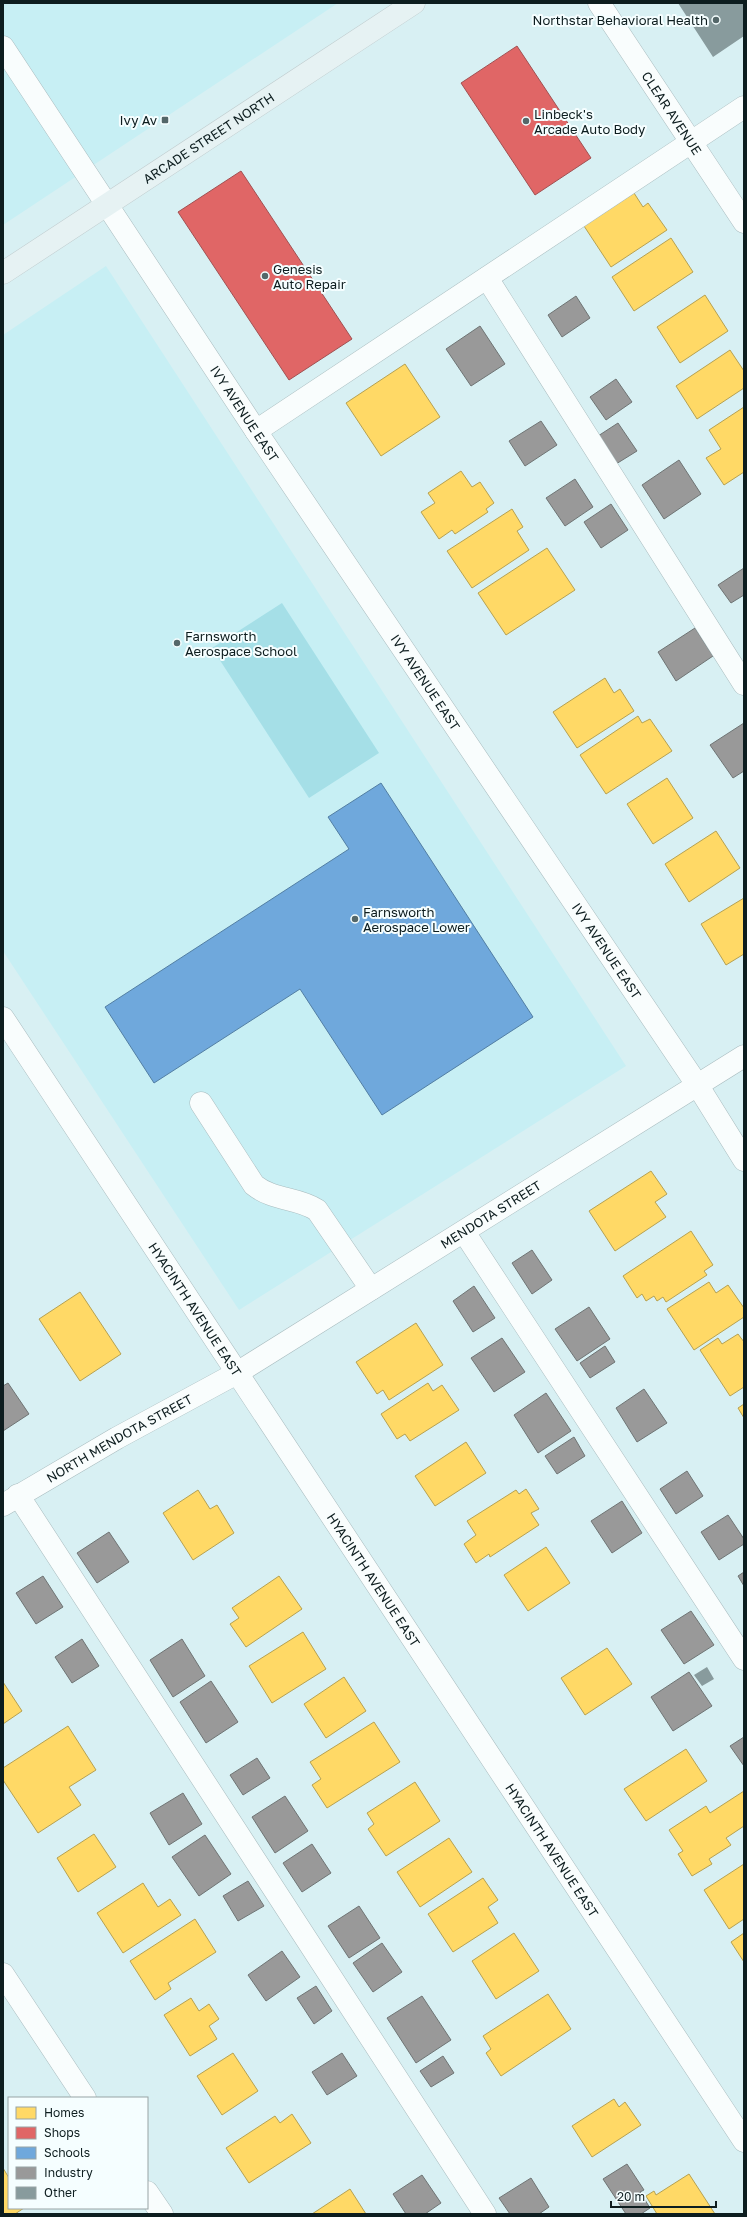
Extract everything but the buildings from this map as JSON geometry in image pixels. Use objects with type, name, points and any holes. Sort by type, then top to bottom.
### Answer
[{"type":"main road","name":"ARCADE STREET NORTH","points":[[3,273],[414,3]]},
{"type":"street","name":"CLEAR AVENUE","points":[[599,3],[744,222]]},
{"type":"street","name":"IVY AVENUE EAST","points":[[3,48],[108,204],[256,431],[698,1086],[744,1160]]},
{"type":"street","points":[[256,431],[744,107]]},
{"type":"street","points":[[487,278],[744,684]]},
{"type":"street","name":"HYACINTH AVENUE EAST","points":[[3,1018],[744,2142]]},
{"type":"street","name":"MENDOTA STREET","points":[[237,1373],[744,1056]]},
{"type":"street","points":[[201,1103],[254,1185],[265,1194],[307,1204],[317,1210],[371,1289]]},
{"type":"street","points":[[464,1232],[744,1659]]},
{"type":"street","name":"NORTH MENDOTA STREET","points":[[10,1500],[237,1373]]},
{"type":"street","points":[[10,1500],[485,2214]]},
{"type":"street","points":[[3,1974],[84,2097]]},
{"type":"street","points":[[148,2193],[162,2214]]},
{"type":"shaded area","points":[[3,3],[338,3],[3,225]]},
{"type":"shaded area","name":"Farnsworth Aerospace School","points":[[106,266],[626,1066],[239,1310],[3,951],[3,335]]},
{"type":"shaded area","points":[[282,603],[379,753],[309,798],[212,648]]},
{"type":"place","name":"Northstar Behavioral Health","points":[[716,20]]},
{"type":"place","name":"Ivy Av","points":[[165,120]]},
{"type":"place","name":"Linbeck's Arcade Auto Body","points":[[526,121]]},
{"type":"place","name":"Genesis Auto Repair","points":[[265,276]]},
{"type":"place","name":"Farnsworth Aerospace School","points":[[177,643]]},
{"type":"place","name":"Farnsworth Aerospace Lower","points":[[355,919]]}]
